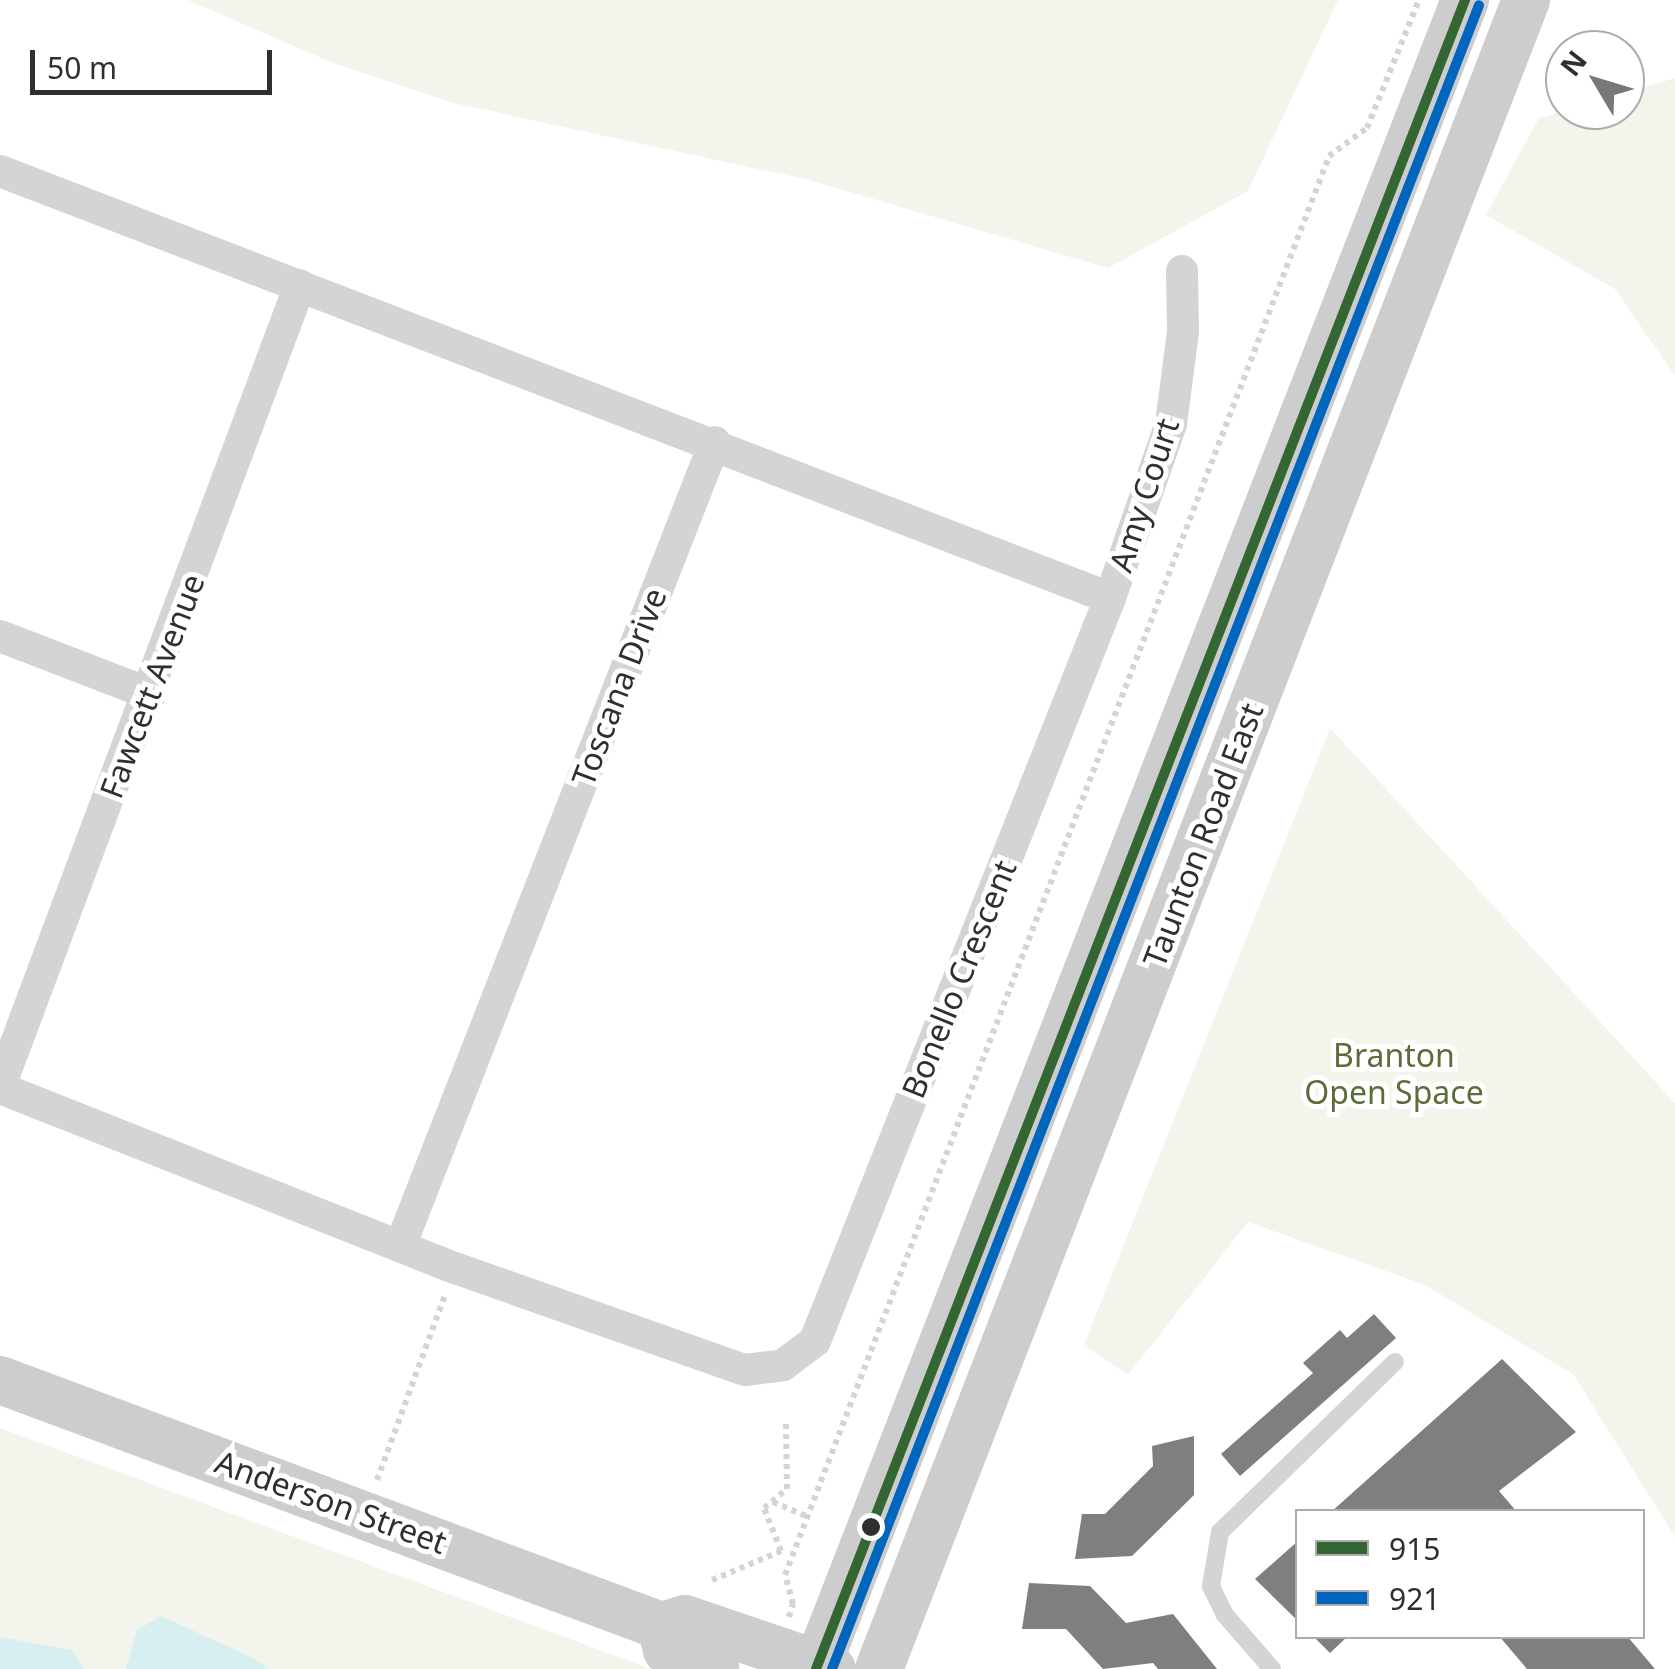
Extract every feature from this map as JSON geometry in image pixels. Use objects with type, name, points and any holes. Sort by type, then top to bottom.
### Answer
[{"type":"main road","name":"Taunton Road East","points":[[811,1662],[1465,0]]},
{"type":"main road","name":"Taunton Road East","points":[[879,1669],[1526,0]]},
{"type":"main road","points":[[1299,426],[1353,444]]},
{"type":"main road","points":[[1196,680],[1254,701]]},
{"type":"main road","name":"Anderson Street","points":[[0,1380],[661,1626],[685,1618],[811,1662]]},
{"type":"main road","name":"Anderson Street","points":[[661,1626],[667,1650],[715,1669]]},
{"type":"street","points":[[0,171],[715,442],[1110,598]]},
{"type":"street","name":"Amy Court","points":[[1110,598],[1171,424],[1183,330],[1182,271]]},
{"type":"street","name":"Fawcett Avenue","points":[[0,1087],[300,285]]},
{"type":"street","name":"Toscana Drive","points":[[401,1244],[715,442]]},
{"type":"street","name":"Bonello Crescent","points":[[401,1244],[455,1268],[745,1370],[783,1366],[815,1342],[1110,598]]},
{"type":"street","points":[[0,636],[150,694]]},
{"type":"street","points":[[0,1087],[401,1244]]},
{"type":"lane","points":[[1272,1669],[1224,1615],[1210,1586],[1220,1532],[1395,1362]]},
{"type":"path","points":[[811,1662],[785,1576],[1328,156],[1367,128],[1418,0]]},
{"type":"path","points":[[364,1514],[455,1268]]},
{"type":"path","points":[[712,1580],[782,1551],[764,1508],[787,1490],[786,1423]]},
{"type":"path","points":[[772,1501],[808,1516]]},
{"type":"green space","points":[[188,0],[1338,0],[1248,191],[1108,268],[809,180],[453,103],[333,63]]},
{"type":"green space","points":[[1675,78],[1675,376],[1615,289],[1486,215],[1539,118],[1545,116],[1545,130],[1645,130],[1645,87]]},
{"type":"green space","name":"Branton Open Space","points":[[1330,728],[1675,1103],[1675,1537],[1573,1374],[1425,1285],[1248,1222],[1128,1375],[1084,1345]]},
{"type":"green space","points":[[0,1428],[651,1669],[0,1669]]},
{"type":"water","points":[[161,1616],[269,1669],[126,1669],[137,1630]]},
{"type":"water","points":[[0,1637],[72,1650],[84,1669],[0,1669]]},
{"type":"building","points":[[1374,1314],[1396,1338],[1240,1476],[1221,1454],[1313,1373],[1303,1363],[1340,1330],[1347,1338]]},
{"type":"building","points":[[1502,1359],[1576,1432],[1499,1491],[1514,1509],[1334,1509]]},
{"type":"building","points":[[1194,1436],[1194,1495],[1132,1556],[1075,1559],[1082,1514],[1105,1514],[1153,1466],[1152,1446]]},
{"type":"building","points":[[1295,1544],[1295,1618],[1255,1579]]},
{"type":"building","points":[[1029,1583],[1090,1586],[1126,1623],[1173,1614],[1217,1669],[1158,1669],[1153,1663],[1103,1669],[1066,1629],[1022,1629]]},
{"type":"building","points":[[1316,1639],[1345,1639],[1330,1653]]},
{"type":"building","points":[[1502,1639],[1630,1639],[1655,1669],[1527,1669]]},
{"type":"transit line","name":"915","points":[[816,1669],[1465,0]]},
{"type":"transit line","name":"921","points":[[832,1669],[1479,5]]}]
